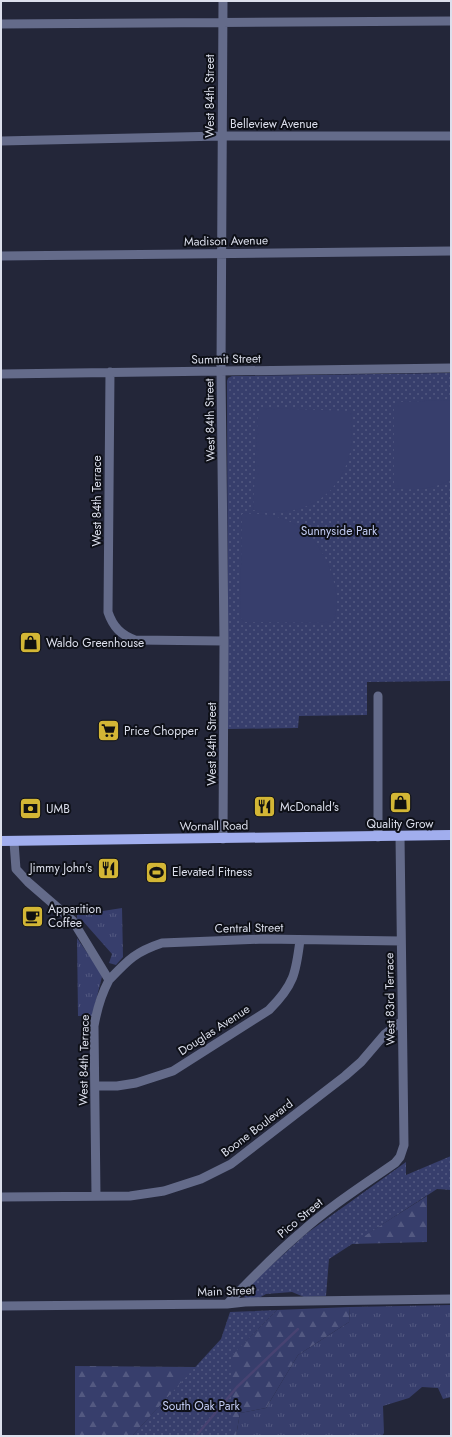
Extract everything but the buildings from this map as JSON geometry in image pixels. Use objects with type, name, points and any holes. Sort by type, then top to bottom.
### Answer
[{"type":"main road","name":"Wornall Road","points":[[1,841],[451,835]]},
{"type":"street","name":"West 84th Street","points":[[222,1],[221,371],[224,641],[223,839]]},
{"type":"street","points":[[1,24],[451,21]]},
{"type":"street","name":"Belleview Avenue","points":[[1,141],[222,136],[451,136]]},
{"type":"street","name":"Madison Avenue","points":[[1,256],[451,251]]},
{"type":"street","name":"Summit Street","points":[[1,374],[451,368]]},
{"type":"street","name":"West 84th Terrace","points":[[110,372],[108,612],[111,621],[120,632],[127,637],[136,640],[224,641]]},
{"type":"street","points":[[378,696],[378,837]]},
{"type":"street","name":"West 83rd Terrace","points":[[398,1160],[404,1145],[400,836]]},
{"type":"street","points":[[14,842],[16,868],[28,882],[73,921],[109,980]]},
{"type":"street","name":"Central Street","points":[[109,980],[131,957],[147,948],[162,943],[230,940],[401,941]]},
{"type":"street","name":"Douglas Avenue","points":[[95,1086],[117,1086],[136,1083],[172,1071],[269,1010],[282,996],[290,984],[296,970],[300,940]]},
{"type":"street","name":"West 84th Terrace","points":[[96,1196],[94,1026],[98,1005],[103,990],[109,980]]},
{"type":"street","name":"Boone Boulevard","points":[[1,1197],[130,1196],[164,1191],[201,1179],[231,1164],[345,1076],[361,1062],[385,1034],[402,1021]]},
{"type":"street","name":"Pico Street","points":[[227,1304],[261,1268],[299,1233],[340,1200],[398,1160]]},
{"type":"street","name":"Main Street","points":[[1,1306],[227,1304],[245,1302],[451,1299]]},
{"type":"green space","name":"Sunnyside Park","points":[[451,373],[451,681],[367,682],[367,715],[299,716],[298,728],[228,729],[228,378],[232,376]]},
{"type":"green space","points":[[451,400],[451,479],[431,487],[408,489],[394,488],[394,406],[398,402]]},
{"type":"green space","points":[[262,408],[351,411],[352,430],[350,454],[342,475],[323,497],[298,509],[284,512],[253,510],[258,412]]},
{"type":"green space","points":[[242,514],[263,514],[283,519],[296,525],[316,543],[330,568],[334,582],[336,610],[333,623],[244,622],[240,617]]},
{"type":"green space","points":[[122,908],[123,957],[116,965],[109,963],[112,954],[81,919],[78,924],[77,923],[77,915]]},
{"type":"green space","points":[[77,938],[100,971],[102,977],[92,1016],[78,1016]]},
{"type":"green space","points":[[451,1156],[451,1190],[437,1189],[329,1259],[326,1296],[304,1297],[292,1292],[266,1294],[259,1298],[246,1298],[243,1295],[243,1291],[307,1233],[406,1162],[406,1175]]},
{"type":"green space","points":[[427,1196],[427,1242],[351,1244]]},
{"type":"green space","points":[[451,1305],[451,1397],[443,1399],[438,1388],[422,1387],[409,1398],[383,1406],[384,1433],[382,1436],[236,1436],[240,1413],[266,1408],[298,1355],[349,1322],[350,1307]]},
{"type":"green space","points":[[350,1307],[349,1322],[298,1355],[266,1408],[240,1413],[236,1436],[158,1436],[213,1373],[277,1310]]},
{"type":"green space","name":"South Oak Park","points":[[277,1310],[231,1356],[231,1436],[132,1436],[221,1339],[230,1312]]},
{"type":"green space","points":[[75,1366],[196,1367],[132,1436],[75,1436]]},
{"type":"waterway","points":[[196,1436],[237,1387],[298,1329]]},
{"type":"place","name":"Waldo Greenhouse","points":[[30,643]]},
{"type":"place","name":"Price Chopper","points":[[109,731]]},
{"type":"place","name":"Quality Grow","points":[[400,803]]},
{"type":"place","name":"McDonald's","points":[[265,807]]},
{"type":"place","name":"UMB","points":[[30,809]]},
{"type":"place","name":"Jimmy John's","points":[[108,868]]},
{"type":"place","name":"Elevated Fitness","points":[[156,872]]},
{"type":"place","name":"Apparition Coffee","points":[[33,916]]}]
